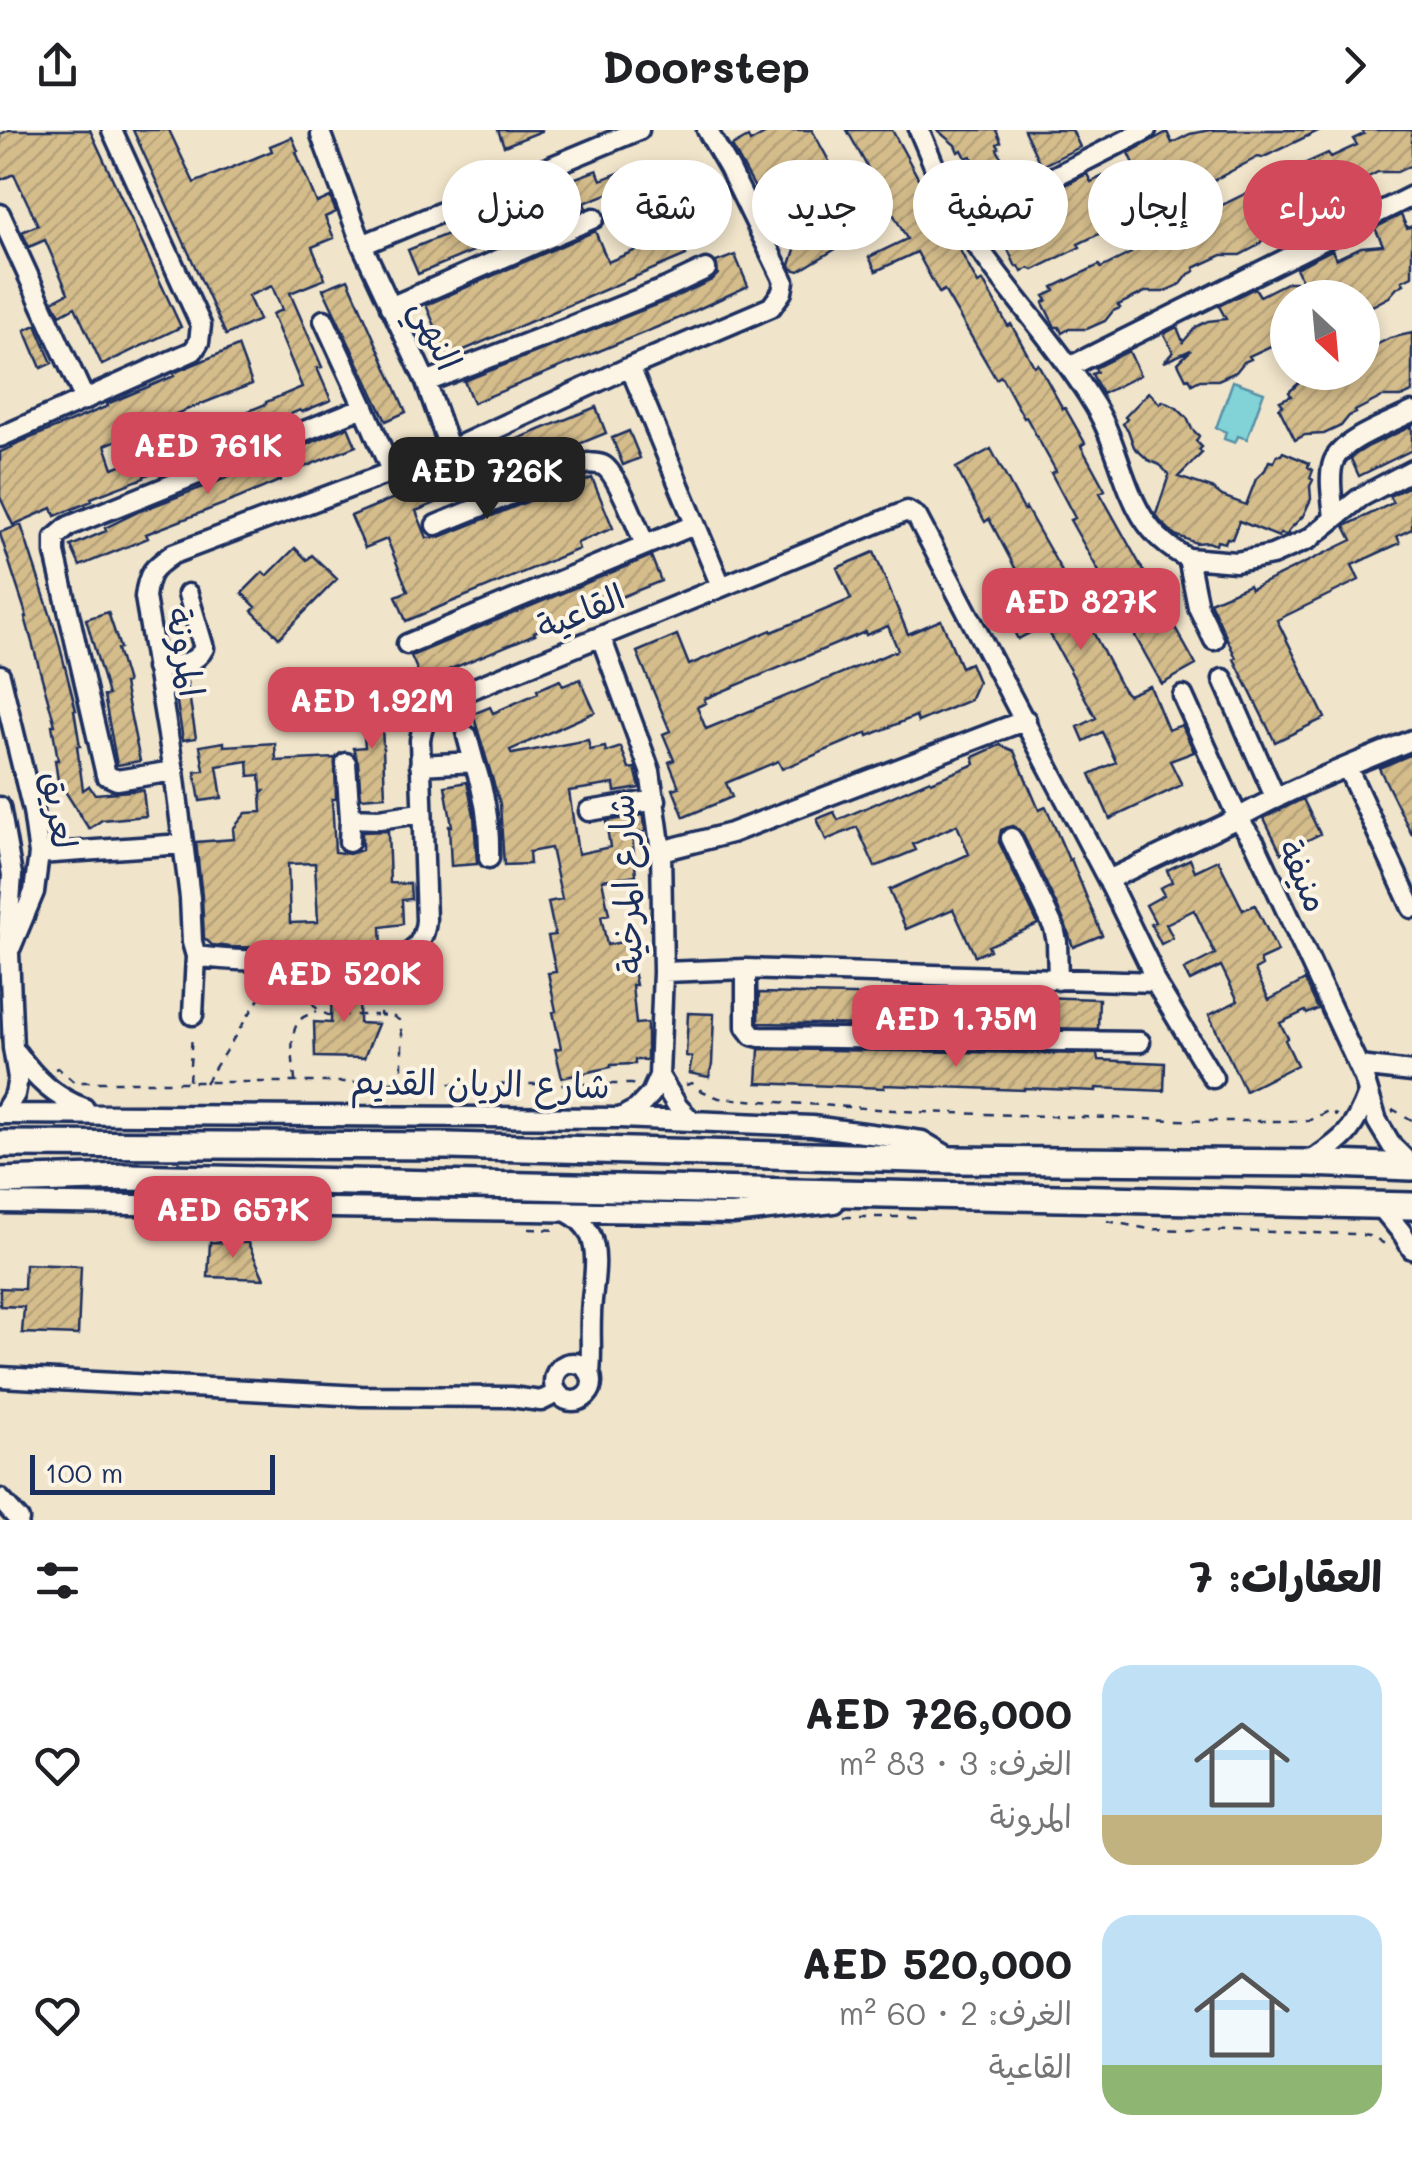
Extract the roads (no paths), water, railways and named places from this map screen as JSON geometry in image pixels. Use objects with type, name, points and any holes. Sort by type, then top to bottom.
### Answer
[{"type":"highway","name":"شارع الريان القديم","points":[[0,1144],[449,1146],[954,1160],[1412,1166]]},
{"type":"highway","points":[[0,1181],[127,1177],[1412,1206]]},
{"type":"street","points":[[0,437],[193,351],[200,342],[201,325],[112,130]]},
{"type":"street","points":[[362,245],[639,130]]},
{"type":"street","name":"المرونة","points":[[192,1015],[196,956],[174,771],[145,597],[147,578],[173,554],[450,450],[771,306],[778,300],[784,281],[708,130]]},
{"type":"street","points":[[919,130],[932,160]]},
{"type":"street","points":[[1068,163],[1113,137],[1146,130]]},
{"type":"street","name":"النهي","points":[[321,135],[362,245],[426,382],[450,450]]},
{"type":"street","points":[[1069,367],[1412,196]]},
{"type":"street","points":[[0,214],[85,400]]},
{"type":"street","points":[[390,307],[594,218]]},
{"type":"street","points":[[981,250],[1098,410],[1129,493],[1150,529],[1170,549],[1188,558],[1236,562],[1272,555],[1309,539],[1361,497],[1412,470]]},
{"type":"street","points":[[426,382],[706,269]]},
{"type":"street","points":[[324,320],[392,472]]},
{"type":"street","points":[[630,367],[721,586]]},
{"type":"street","points":[[174,771],[117,780],[106,775],[55,553],[56,538],[69,526],[364,407]]},
{"type":"street","points":[[1334,520],[1332,470],[1342,447],[1412,412]]},
{"type":"street","points":[[436,524],[595,463],[607,468],[616,480],[645,545]]},
{"type":"street","name":"القاعية","points":[[196,956],[219,960],[352,960],[399,958],[412,951],[425,932],[426,920],[420,733],[429,715],[444,700],[904,511],[917,517],[1108,880],[1154,982],[1213,1078]]},
{"type":"street","points":[[407,644],[694,525]]},
{"type":"street","points":[[1188,558],[1198,607],[1214,640]]},
{"type":"street","points":[[156,668],[188,663],[201,655],[204,648],[188,594]]},
{"type":"street","name":"شارع المرخية","points":[[601,637],[650,771],[656,800],[663,972],[659,1087]]},
{"type":"street","name":"لعريق","points":[[0,675],[33,811],[39,854],[34,892],[8,952]]},
{"type":"street","points":[[1223,678],[1276,799]]},
{"type":"street","points":[[1183,696],[1238,818],[1412,740]]},
{"type":"street","points":[[661,851],[731,832],[1026,720]]},
{"type":"street","points":[[467,736],[486,802],[489,858]]},
{"type":"street","points":[[420,765],[474,762]]},
{"type":"street","points":[[346,763],[350,842]]},
{"type":"street","points":[[1348,767],[1412,908]]},
{"type":"street","points":[[589,811],[656,800]]},
{"type":"street","name":"لعريق","points":[[0,807],[12,875],[4,930],[8,952],[7,1051],[18,1078],[2,1114]]},
{"type":"street","points":[[350,818],[379,819],[420,813]]},
{"type":"street","name":"منيفة","points":[[1108,880],[1238,818],[1255,843],[1359,1066],[1368,1092],[1368,1121],[1412,1166]]},
{"type":"street","points":[[1011,838],[1054,928],[1058,980]]},
{"type":"street","points":[[39,854],[183,844]]},
{"type":"street","points":[[746,968],[746,1027],[760,1038],[1140,1042]]},
{"type":"street","points":[[663,972],[746,968],[1154,982]]},
{"type":"street","points":[[7,1051],[64,1101],[98,1113]]},
{"type":"street","points":[[1359,1066],[1412,1072]]},
{"type":"street","points":[[620,1118],[659,1087],[692,1121]]},
{"type":"street","name":"شارع الريان القديم","points":[[2,1114],[620,1118],[812,1126],[922,1141],[954,1160]]},
{"type":"street","points":[[1308,1163],[1368,1121]]},
{"type":"street","points":[[0,1203],[732,1214],[909,1194]]},
{"type":"street","points":[[1380,1206],[1412,1249]]},
{"type":"street","points":[[567,1212],[587,1229],[594,1258],[593,1342],[582,1367]]},
{"type":"street","points":[[594,1258],[601,1237],[630,1213]]},
{"type":"street","points":[[555,1387],[562,1366],[582,1367]]},
{"type":"street","points":[[555,1387],[567,1401],[586,1397],[592,1386],[582,1367]]},
{"type":"street","points":[[0,1377],[362,1396],[511,1397],[555,1387]]},
{"type":"street","points":[[0,1498],[19,1520]]},
{"type":"water","points":[[1233,381],[1264,392],[1247,439],[1238,436],[1235,443],[1224,439],[1226,432],[1216,428]]}]
